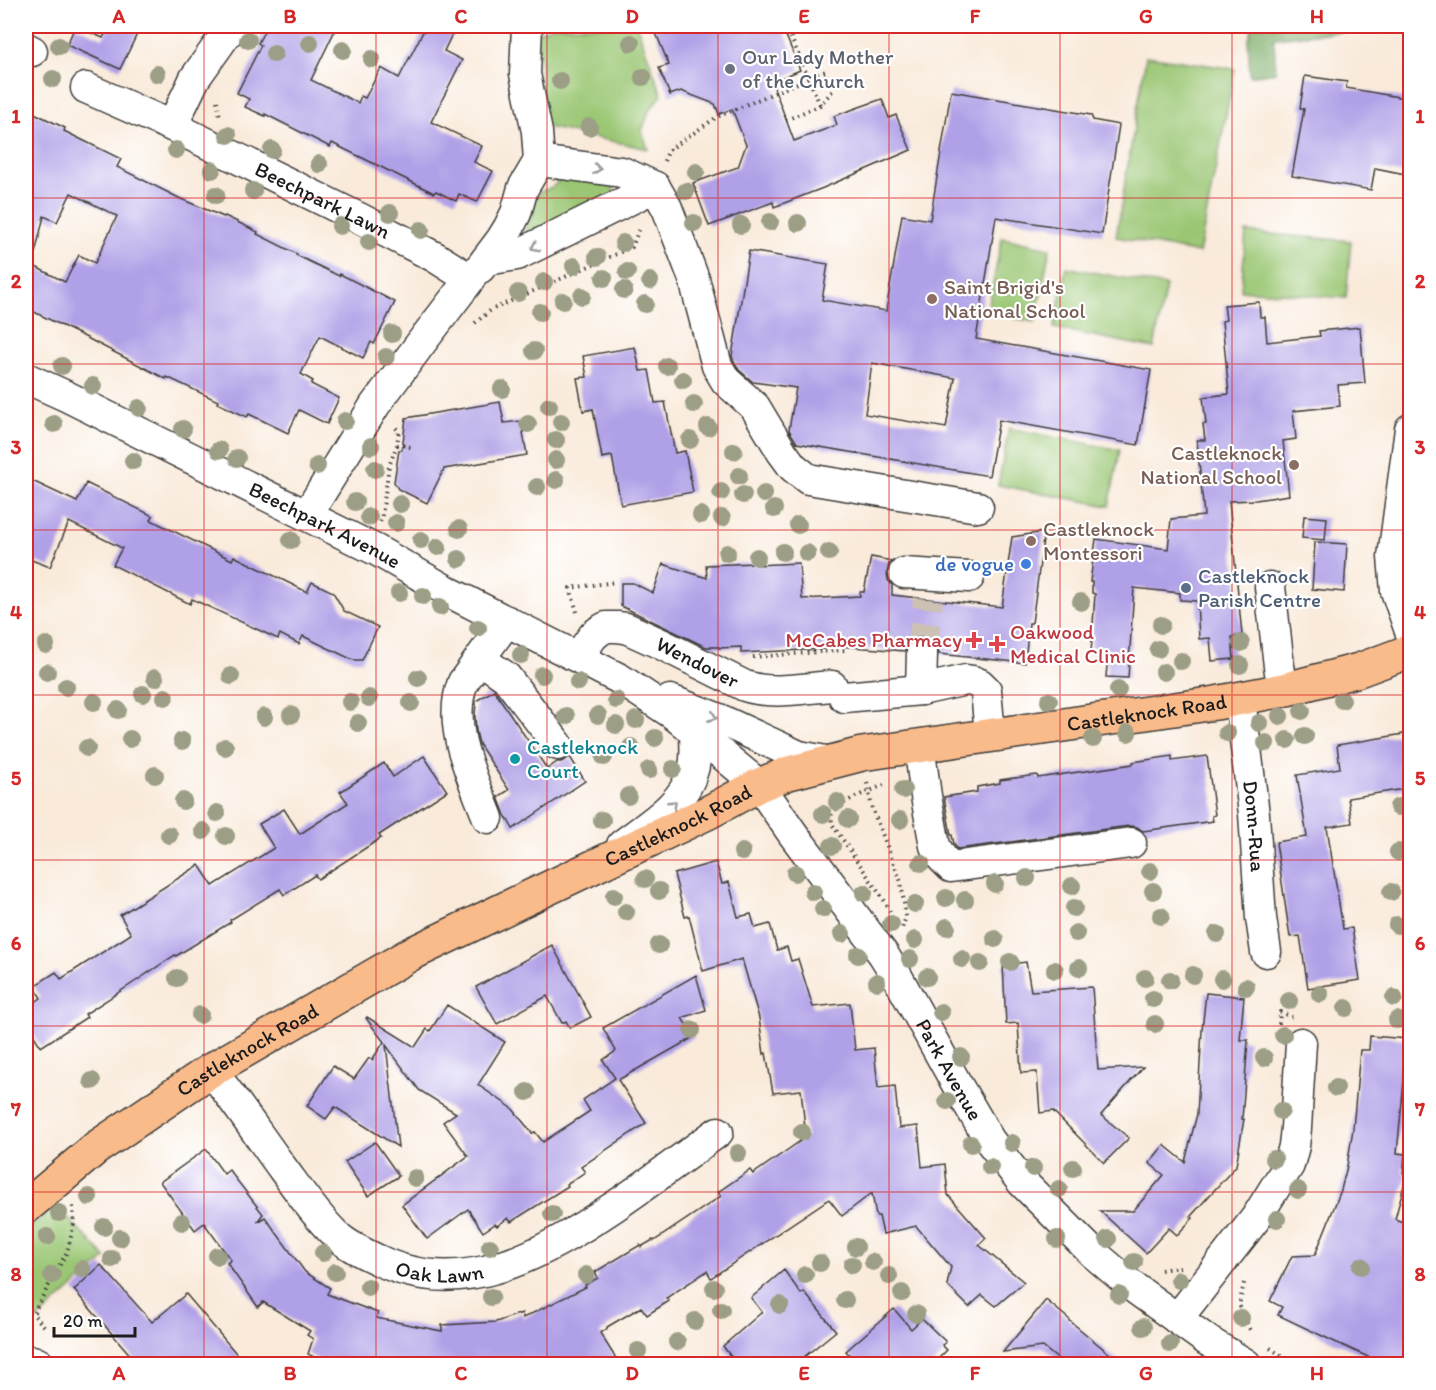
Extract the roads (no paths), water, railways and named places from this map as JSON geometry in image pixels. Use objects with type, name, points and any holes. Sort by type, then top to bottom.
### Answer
[{"type":"main road","name":"Castleknock Road","points":[[26,1207],[96,1148],[211,1070],[411,954],[709,812],[759,785],[789,773],[862,754],[1240,699],[1359,670],[1410,651]]},
{"type":"street","points":[[172,126],[195,78],[232,26]]},
{"type":"street","points":[[307,515],[375,405],[423,339],[478,270],[509,227],[516,213],[523,188],[539,161],[537,132],[525,74],[527,26]]},
{"type":"street","name":"Beechpark Lawn","points":[[86,87],[172,126],[435,257],[478,270]]},
{"type":"street","points":[[539,161],[622,172],[655,187],[667,208],[694,279],[717,366],[726,381],[755,407],[782,452],[808,479],[978,507]]},
{"type":"street","points":[[478,270],[518,255],[655,187]]},
{"type":"street","name":"Beechpark Avenue","points":[[26,378],[307,515],[376,550],[451,593],[620,679],[718,719],[799,756],[831,762]]},
{"type":"street","points":[[1410,429],[1393,557],[1396,591],[1410,631]]},
{"type":"street","points":[[921,582],[969,577]]},
{"type":"street","points":[[1270,587],[1283,690]]},
{"type":"street","points":[[488,818],[461,744],[457,723],[457,704],[463,682],[507,621]]},
{"type":"street","name":"Wendover","points":[[578,657],[599,631],[606,627],[617,627],[626,628],[754,689],[838,692],[921,690],[966,680],[981,684],[986,690],[990,735]]},
{"type":"street","points":[[921,690],[922,653]]},
{"type":"street","points":[[480,659],[506,677],[558,745]]},
{"type":"street","name":"Beechpark Avenue","points":[[620,679],[673,714],[759,785]]},
{"type":"street","name":"Donn-Rua","points":[[1240,699],[1254,814],[1266,952]]},
{"type":"street","points":[[594,867],[684,794],[694,768],[695,732]]},
{"type":"street","points":[[919,745],[935,846],[951,867],[1131,843]]},
{"type":"street","name":"Park Avenue","points":[[759,785],[888,962],[990,1141],[1022,1182],[1093,1253],[1132,1287],[1213,1345],[1256,1355]]},
{"type":"street","points":[[1177,1319],[1256,1218],[1289,1165],[1296,1128],[1293,1032]]},
{"type":"street","name":"Oak Lawn","points":[[211,1070],[315,1214],[339,1237],[362,1253],[400,1270],[435,1276],[464,1275],[485,1271],[518,1261],[552,1245],[623,1200],[718,1132]]},
{"type":"street","points":[[26,1362],[33,1361],[39,1365]]},
{"type":"tunnel","points":[[922,653],[928,599]]},
{"type":"place","name":"Our Lady Mother of the Church","points":[[730,69]]},
{"type":"place","name":"Saint Brigid's National School","points":[[932,299]]},
{"type":"place","name":"Castleknock National School","points":[[1294,465]]},
{"type":"place","name":"Castleknock Montessori","points":[[1031,541]]},
{"type":"place","name":"de vogue","points":[[1026,564]]},
{"type":"place","name":"Castleknock Parish Centre","points":[[1186,588]]},
{"type":"place","name":"McCabes Pharmacy","points":[[974,640]]},
{"type":"place","name":"Oakwood Medical Clinic","points":[[997,644]]},
{"type":"place","name":"Castleknock Court","points":[[515,759]]}]
